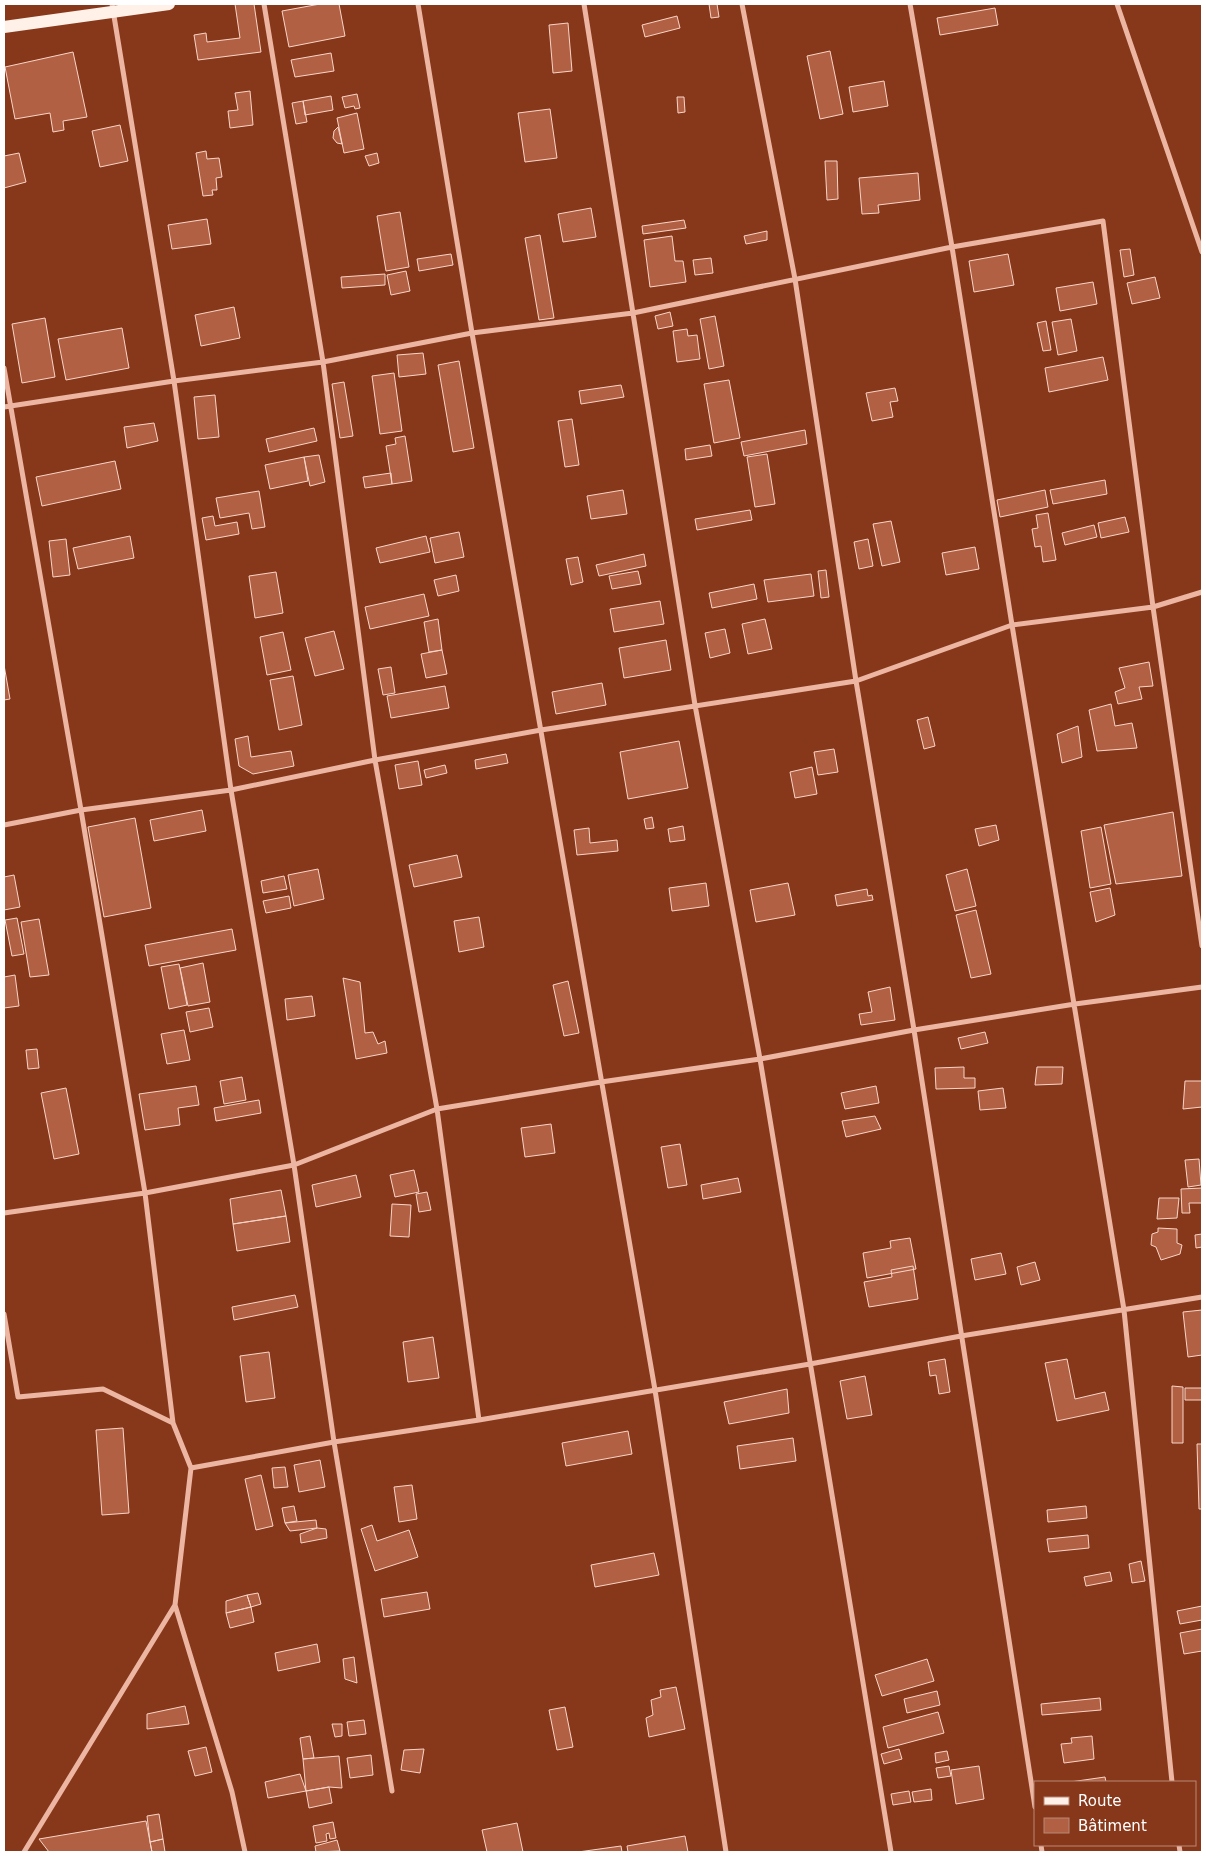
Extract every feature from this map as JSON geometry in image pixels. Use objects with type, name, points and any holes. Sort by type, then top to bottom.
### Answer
[{"type":"main road","points":[[4,27],[113,8],[169,4]]},
{"type":"street","points":[[264,4],[323,362],[375,760],[437,1110],[479,1420]]},
{"type":"street","points":[[418,4],[472,334],[655,1390],[726,1852]]},
{"type":"street","points":[[584,4],[695,705],[760,1059],[891,1852]]},
{"type":"street","points":[[742,4],[795,279],[856,681],[914,1030],[1034,1801]]},
{"type":"street","points":[[910,4],[952,247],[1124,1310],[1172,1781]]},
{"type":"street","points":[[1117,4],[1202,252]]},
{"type":"street","points":[[113,8],[174,381],[231,790],[294,1164],[334,1442],[392,1791]]},
{"type":"street","points":[[4,407],[174,381],[323,362],[472,334],[633,313],[952,247],[1103,221],[1153,607],[1202,946]]},
{"type":"street","points":[[4,368],[145,1193],[173,1423],[191,1468],[175,1605],[232,1792],[245,1852]]},
{"type":"street","points":[[4,824],[81,810],[231,790],[375,760],[541,730],[856,681],[1012,625],[1153,607],[1202,592]]},
{"type":"street","points":[[4,1214],[145,1193],[294,1164],[437,1110],[601,1082],[760,1059],[914,1030],[1075,1004],[1202,987]]},
{"type":"street","points":[[191,1468],[334,1442],[479,1420],[810,1364],[961,1336],[1202,1297]]},
{"type":"street","points":[[4,1314],[18,1397],[103,1389],[173,1423]]},
{"type":"street","points":[[24,1852],[175,1605]]},
{"type":"building","points":[[235,4],[254,4],[261,52],[198,60],[194,35],[206,33],[207,42],[240,38]]},
{"type":"building","points":[[320,4],[339,4],[345,36],[289,47],[282,11]]},
{"type":"building","points":[[709,4],[717,4],[719,17],[711,18]]},
{"type":"building","points":[[995,8],[998,25],[940,35],[937,18]]},
{"type":"building","points":[[677,16],[680,28],[645,37],[642,25]]},
{"type":"building","points":[[568,23],[572,71],[553,73],[549,25]]},
{"type":"building","points":[[830,51],[843,114],[820,119],[807,56]]},
{"type":"building","points":[[73,52],[87,117],[63,121],[64,130],[53,132],[50,113],[15,119],[5,67]]},
{"type":"building","points":[[331,53],[334,71],[295,77],[291,60]]},
{"type":"building","points":[[884,81],[888,106],[853,112],[849,87]]},
{"type":"building","points":[[250,91],[253,125],[230,128],[228,111],[238,110],[235,93]]},
{"type":"building","points":[[357,94],[360,108],[355,109],[354,106],[345,108],[342,97]]},
{"type":"building","points":[[331,96],[333,110],[305,115],[303,101]]},
{"type":"building","points":[[677,97],[684,97],[685,112],[678,113]]},
{"type":"building","points":[[303,101],[307,122],[296,124],[292,103]]},
{"type":"building","points":[[550,109],[557,158],[525,162],[518,113]]},
{"type":"building","points":[[357,113],[364,149],[344,153],[337,118]]},
{"type":"building","points":[[120,125],[128,161],[100,167],[92,131]]},
{"type":"building","points":[[338,127],[342,144],[337,143],[333,138],[334,131]]},
{"type":"building","points":[[206,151],[207,159],[219,158],[222,177],[216,178],[217,190],[212,190],[213,195],[203,196],[196,153]]},
{"type":"building","points":[[19,153],[26,182],[4,188],[4,156]]},
{"type":"building","points":[[377,153],[379,163],[369,166],[365,156]]},
{"type":"building","points":[[825,161],[837,161],[838,199],[827,200]]},
{"type":"building","points":[[918,173],[920,200],[878,205],[879,213],[862,214],[859,178]]},
{"type":"building","points":[[591,208],[596,237],[563,242],[558,214]]},
{"type":"building","points":[[400,212],[409,267],[386,271],[377,216]]},
{"type":"building","points":[[207,219],[211,244],[172,249],[168,225]]},
{"type":"building","points":[[684,220],[686,228],[643,234],[642,226]]},
{"type":"building","points":[[767,231],[767,240],[746,244],[744,236]]},
{"type":"building","points":[[540,235],[554,318],[539,320],[525,238]]},
{"type":"building","points":[[672,236],[675,261],[683,261],[686,282],[650,287],[644,240]]},
{"type":"building","points":[[1130,249],[1134,275],[1124,277],[1120,250]]},
{"type":"building","points":[[451,254],[453,265],[419,271],[417,259]]},
{"type":"building","points":[[1008,254],[1014,285],[974,292],[969,261]]},
{"type":"building","points":[[711,258],[713,273],[695,275],[693,260]]},
{"type":"building","points":[[406,271],[410,291],[391,295],[387,275]]},
{"type":"building","points":[[385,274],[385,285],[342,288],[341,277]]},
{"type":"building","points":[[1155,277],[1160,298],[1132,304],[1127,283]]},
{"type":"building","points":[[1093,282],[1097,304],[1060,311],[1056,288]]},
{"type":"building","points":[[234,307],[240,338],[201,346],[195,315]]},
{"type":"building","points":[[670,312],[673,326],[658,329],[655,316]]},
{"type":"building","points":[[715,316],[724,366],[709,369],[700,319]]},
{"type":"building","points":[[45,318],[55,377],[22,383],[12,324]]},
{"type":"building","points":[[1071,319],[1077,351],[1058,355],[1052,322]]},
{"type":"building","points":[[1046,321],[1051,350],[1043,351],[1037,323]]},
{"type":"building","points":[[122,328],[129,368],[66,380],[58,339]]},
{"type":"building","points":[[687,329],[688,336],[697,335],[700,359],[677,362],[673,331]]},
{"type":"building","points":[[423,353],[426,374],[399,377],[397,355]]},
{"type":"building","points":[[1103,357],[1108,380],[1049,392],[1045,368]]},
{"type":"building","points":[[459,361],[474,448],[453,452],[438,365]]},
{"type":"building","points":[[394,373],[402,431],[380,434],[372,376]]},
{"type":"building","points":[[729,380],[740,438],[714,443],[704,384]]},
{"type":"building","points":[[344,382],[353,436],[340,438],[332,384]]},
{"type":"building","points":[[621,385],[624,397],[581,404],[579,391]]},
{"type":"building","points":[[895,388],[898,401],[890,402],[893,417],[872,421],[866,393]]},
{"type":"building","points":[[215,395],[219,437],[198,439],[194,397]]},
{"type":"building","points":[[572,419],[579,465],[565,467],[558,421]]},
{"type":"building","points":[[154,423],[158,441],[127,448],[124,427]]},
{"type":"building","points":[[314,428],[317,441],[269,452],[266,439]]},
{"type":"building","points":[[805,430],[807,444],[744,456],[741,442]]},
{"type":"building","points":[[405,436],[412,481],[392,484],[386,446],[396,444],[395,438]]},
{"type":"building","points":[[710,445],[712,456],[686,460],[685,449]]},
{"type":"building","points":[[767,454],[775,504],[755,507],[747,457]]},
{"type":"building","points":[[319,455],[325,482],[310,486],[304,457]]},
{"type":"building","points":[[304,457],[308,481],[270,489],[265,465]]},
{"type":"building","points":[[115,461],[121,489],[42,506],[36,477]]},
{"type":"building","points":[[391,473],[392,484],[365,488],[363,477]]},
{"type":"building","points":[[1105,480],[1107,494],[1053,504],[1050,490]]},
{"type":"building","points":[[623,490],[627,514],[591,519],[587,496]]},
{"type":"building","points":[[1045,490],[1048,507],[1000,517],[997,500]]},
{"type":"building","points":[[259,491],[265,527],[252,529],[249,513],[220,518],[216,498]]},
{"type":"building","points":[[750,510],[752,520],[697,530],[695,519]]},
{"type":"building","points":[[1048,513],[1056,560],[1043,562],[1041,546],[1035,547],[1032,529],[1038,528],[1036,515]]},
{"type":"building","points":[[213,516],[215,526],[237,522],[239,534],[206,540],[202,518]]},
{"type":"building","points":[[1125,517],[1129,532],[1101,538],[1098,523]]},
{"type":"building","points":[[891,521],[900,562],[882,566],[873,524]]},
{"type":"building","points":[[1094,525],[1097,537],[1065,545],[1062,533]]},
{"type":"building","points":[[459,532],[464,557],[435,563],[430,538]]},
{"type":"building","points":[[130,536],[134,558],[78,569],[73,548]]},
{"type":"building","points":[[426,536],[430,552],[380,563],[376,548]]},
{"type":"building","points":[[66,539],[70,575],[53,577],[49,541]]},
{"type":"building","points":[[868,539],[873,566],[859,569],[854,542]]},
{"type":"building","points":[[975,547],[979,569],[946,575],[942,553]]},
{"type":"building","points":[[644,554],[646,566],[599,576],[596,565]]},
{"type":"building","points":[[578,557],[583,582],[571,585],[566,559]]},
{"type":"building","points":[[826,570],[829,597],[821,598],[818,571]]},
{"type":"building","points":[[638,571],[641,584],[612,589],[609,576]]},
{"type":"building","points":[[276,572],[283,613],[255,618],[249,576]]},
{"type":"building","points":[[811,574],[814,596],[768,602],[764,580]]},
{"type":"building","points":[[456,575],[459,591],[438,596],[434,580]]},
{"type":"building","points":[[754,584],[757,599],[712,608],[709,593]]},
{"type":"building","points":[[424,594],[429,616],[370,629],[365,607]]},
{"type":"building","points":[[660,601],[664,624],[614,632],[610,609]]},
{"type":"building","points":[[438,619],[442,650],[429,652],[424,622]]},
{"type":"building","points":[[765,619],[772,649],[748,654],[742,624]]},
{"type":"building","points":[[725,629],[730,653],[710,658],[705,633]]},
{"type":"building","points":[[334,631],[344,669],[315,676],[305,638]]},
{"type":"building","points":[[283,632],[291,670],[267,675],[260,637]]},
{"type":"building","points":[[666,640],[671,670],[624,678],[619,648]]},
{"type":"building","points":[[442,650],[447,674],[426,678],[421,654]]},
{"type":"building","points":[[1149,662],[1153,686],[1139,687],[1142,699],[1118,704],[1115,692],[1125,688],[1119,668]]},
{"type":"building","points":[[4,665],[10,699],[4,700]]},
{"type":"building","points":[[391,667],[395,693],[383,695],[378,669]]},
{"type":"building","points":[[293,676],[302,725],[279,730],[270,680]]},
{"type":"building","points":[[602,683],[606,705],[556,714],[552,692]]},
{"type":"building","points":[[445,686],[449,708],[391,718],[387,696]]},
{"type":"building","points":[[1111,704],[1115,726],[1132,723],[1137,748],[1097,751],[1089,710]]},
{"type":"building","points":[[928,717],[935,746],[924,749],[917,720]]},
{"type":"building","points":[[1078,726],[1082,757],[1062,763],[1057,734]]},
{"type":"building","points":[[248,736],[251,757],[291,751],[294,766],[253,774],[239,766],[235,739]]},
{"type":"building","points":[[679,741],[688,788],[628,799],[620,752]]},
{"type":"building","points":[[834,749],[838,772],[818,775],[814,752]]},
{"type":"building","points":[[506,754],[508,763],[476,769],[475,760]]},
{"type":"building","points":[[418,761],[422,785],[399,789],[395,765]]},
{"type":"building","points":[[445,765],[447,773],[426,778],[424,770]]},
{"type":"building","points":[[812,767],[817,794],[795,798],[790,772]]},
{"type":"building","points":[[202,810],[206,831],[154,841],[150,820]]},
{"type":"building","points":[[1173,812],[1182,876],[1116,884],[1104,825]]},
{"type":"building","points":[[652,817],[654,828],[646,829],[644,819]]},
{"type":"building","points":[[135,818],[151,908],[104,917],[88,827]]},
{"type":"building","points":[[996,825],[999,840],[979,846],[975,829]]},
{"type":"building","points":[[683,826],[685,840],[670,842],[668,829]]},
{"type":"building","points":[[1101,827],[1111,884],[1090,888],[1081,831]]},
{"type":"building","points":[[589,828],[590,843],[617,840],[618,851],[577,855],[574,830]]},
{"type":"building","points":[[457,855],[462,877],[414,887],[409,865]]},
{"type":"building","points":[[318,869],[324,899],[294,906],[288,875]]},
{"type":"building","points":[[967,869],[976,906],[955,911],[946,875]]},
{"type":"building","points":[[14,875],[20,907],[4,910],[4,877]]},
{"type":"building","points":[[284,876],[287,889],[263,893],[261,881]]},
{"type":"building","points":[[706,883],[709,906],[672,911],[669,888]]},
{"type":"building","points":[[788,883],[795,915],[756,922],[750,890]]},
{"type":"building","points":[[1110,888],[1115,915],[1096,922],[1090,892]]},
{"type":"building","points":[[867,889],[868,896],[872,895],[873,900],[837,906],[835,895]]},
{"type":"building","points":[[289,896],[291,908],[266,913],[263,901]]},
{"type":"building","points":[[976,910],[991,974],[971,978],[956,915]]},
{"type":"building","points":[[479,917],[484,947],[459,952],[454,921]]},
{"type":"building","points":[[17,918],[24,954],[12,956],[5,920]]},
{"type":"building","points":[[39,919],[49,975],[30,977],[21,922]]},
{"type":"building","points":[[232,929],[236,950],[149,966],[145,945]]},
{"type":"building","points":[[203,963],[210,1002],[188,1006],[180,968]]},
{"type":"building","points":[[179,964],[187,1005],[169,1009],[161,967]]},
{"type":"building","points":[[15,975],[19,1006],[4,1008],[4,977]]},
{"type":"building","points":[[343,978],[360,982],[365,1033],[373,1032],[378,1044],[385,1041],[387,1053],[356,1059]]},
{"type":"building","points":[[568,981],[579,1033],[564,1036],[553,985]]},
{"type":"building","points":[[890,987],[895,1020],[861,1025],[859,1014],[872,1012],[868,992]]},
{"type":"building","points":[[312,996],[315,1016],[287,1020],[285,999]]},
{"type":"building","points":[[209,1008],[213,1027],[190,1032],[186,1012]]},
{"type":"building","points":[[184,1030],[190,1060],[167,1064],[161,1034]]},
{"type":"building","points":[[985,1032],[988,1043],[961,1049],[958,1038]]},
{"type":"building","points":[[37,1049],[39,1068],[28,1069],[26,1050]]},
{"type":"building","points":[[964,1067],[964,1078],[975,1078],[975,1088],[936,1089],[935,1068]]},
{"type":"building","points":[[1037,1067],[1063,1067],[1062,1084],[1035,1085]]},
{"type":"building","points":[[242,1077],[246,1100],[224,1104],[220,1081]]},
{"type":"building","points":[[1185,1081],[1202,1081],[1202,1107],[1183,1109]]},
{"type":"building","points":[[196,1086],[199,1105],[178,1108],[180,1125],[145,1130],[139,1094]]},
{"type":"building","points":[[876,1086],[879,1103],[845,1109],[841,1093]]},
{"type":"building","points":[[66,1088],[79,1154],[54,1159],[41,1093]]},
{"type":"building","points":[[1003,1088],[1006,1108],[980,1110],[978,1091]]},
{"type":"building","points":[[259,1100],[261,1113],[216,1121],[214,1108]]},
{"type":"building","points":[[875,1116],[881,1129],[846,1137],[842,1121]]},
{"type":"building","points":[[551,1124],[555,1153],[525,1157],[521,1128]]},
{"type":"building","points":[[680,1144],[687,1185],[668,1188],[661,1147]]},
{"type":"building","points":[[1199,1159],[1201,1185],[1188,1187],[1185,1160]]},
{"type":"building","points":[[414,1170],[419,1192],[395,1197],[390,1175]]},
{"type":"building","points":[[356,1175],[361,1197],[316,1207],[312,1185]]},
{"type":"building","points":[[738,1178],[741,1192],[703,1199],[701,1185]]},
{"type":"building","points":[[1202,1188],[1202,1203],[1189,1203],[1190,1213],[1182,1213],[1181,1189]]},
{"type":"building","points":[[281,1190],[286,1216],[233,1224],[230,1199]]},
{"type":"building","points":[[427,1192],[431,1210],[419,1212],[416,1194]]},
{"type":"building","points":[[1159,1198],[1179,1198],[1177,1218],[1157,1219]]},
{"type":"building","points":[[392,1204],[411,1205],[409,1237],[390,1236]]},
{"type":"building","points":[[286,1216],[290,1242],[237,1251],[233,1224]]},
{"type":"building","points":[[1158,1228],[1177,1229],[1177,1243],[1182,1245],[1180,1254],[1161,1260],[1156,1247],[1151,1245],[1152,1234],[1158,1232]]},
{"type":"building","points":[[1202,1234],[1202,1247],[1196,1248],[1195,1235]]},
{"type":"building","points":[[910,1238],[916,1269],[867,1278],[863,1253],[891,1248],[890,1241]]},
{"type":"building","points":[[1001,1253],[1006,1274],[975,1280],[971,1259]]},
{"type":"building","points":[[1035,1262],[1040,1280],[1021,1285],[1017,1267]]},
{"type":"building","points":[[913,1266],[918,1299],[869,1307],[864,1282],[892,1277],[891,1270]]},
{"type":"building","points":[[295,1295],[298,1307],[234,1320],[232,1307]]},
{"type":"building","points":[[1202,1310],[1202,1355],[1188,1357],[1183,1312]]},
{"type":"building","points":[[433,1337],[439,1378],[408,1382],[403,1342]]},
{"type":"building","points":[[269,1352],[275,1398],[246,1402],[240,1356]]},
{"type":"building","points":[[945,1359],[950,1392],[939,1394],[936,1375],[930,1376],[928,1362]]},
{"type":"building","points":[[1067,1359],[1075,1399],[1105,1392],[1109,1410],[1057,1421],[1045,1363]]},
{"type":"building","points":[[865,1376],[872,1415],[847,1419],[840,1381]]},
{"type":"building","points":[[1172,1386],[1183,1387],[1183,1443],[1172,1443]]},
{"type":"building","points":[[1185,1388],[1202,1388],[1202,1400],[1185,1400]]},
{"type":"building","points":[[787,1389],[789,1413],[729,1424],[724,1402]]},
{"type":"building","points":[[123,1428],[129,1513],[102,1515],[96,1430]]},
{"type":"building","points":[[628,1431],[632,1454],[566,1466],[562,1443]]},
{"type":"building","points":[[793,1438],[796,1461],[740,1469],[737,1446]]},
{"type":"building","points":[[1197,1444],[1202,1444],[1202,1509],[1199,1509]]},
{"type":"building","points":[[320,1460],[325,1487],[299,1492],[294,1465]]},
{"type":"building","points":[[285,1467],[288,1487],[274,1488],[272,1468]]},
{"type":"building","points":[[261,1475],[273,1526],[256,1530],[245,1479]]},
{"type":"building","points":[[412,1485],[417,1519],[399,1522],[394,1487]]},
{"type":"building","points":[[294,1506],[297,1521],[285,1523],[282,1508]]},
{"type":"building","points":[[1086,1506],[1087,1518],[1048,1522],[1047,1510]]},
{"type":"building","points":[[316,1520],[317,1528],[290,1531],[285,1523]]},
{"type":"building","points":[[372,1525],[377,1541],[409,1530],[418,1557],[375,1571],[361,1529]]},
{"type":"building","points":[[317,1528],[326,1529],[327,1538],[301,1543],[300,1534]]},
{"type":"building","points":[[1088,1535],[1089,1548],[1049,1552],[1047,1539]]},
{"type":"building","points":[[654,1553],[659,1575],[595,1587],[591,1565]]},
{"type":"building","points":[[1141,1561],[1145,1581],[1132,1583],[1129,1564]]},
{"type":"building","points":[[1110,1572],[1112,1581],[1086,1586],[1084,1577]]},
{"type":"building","points":[[427,1592],[430,1609],[384,1617],[381,1599]]},
{"type":"building","points":[[258,1593],[261,1604],[251,1607],[247,1595]]},
{"type":"building","points":[[247,1595],[251,1607],[226,1613],[226,1601]]},
{"type":"building","points":[[1202,1606],[1202,1620],[1180,1624],[1177,1611]]},
{"type":"building","points":[[251,1607],[254,1622],[230,1628],[226,1613]]},
{"type":"building","points":[[1202,1629],[1202,1651],[1184,1654],[1180,1633]]},
{"type":"building","points":[[317,1644],[320,1662],[278,1671],[275,1653]]},
{"type":"building","points":[[354,1657],[357,1683],[345,1679],[343,1659]]},
{"type":"building","points":[[927,1659],[934,1681],[882,1696],[875,1675]]},
{"type":"building","points":[[676,1687],[685,1729],[649,1737],[646,1718],[653,1715],[651,1700],[661,1697],[660,1690]]},
{"type":"building","points":[[937,1691],[940,1705],[907,1713],[904,1699]]},
{"type":"building","points":[[1100,1698],[1101,1710],[1042,1715],[1041,1704]]},
{"type":"building","points":[[185,1706],[189,1724],[147,1729],[147,1714]]},
{"type":"building","points":[[565,1707],[573,1747],[557,1750],[549,1710]]},
{"type":"building","points":[[938,1712],[944,1733],[888,1748],[883,1727]]},
{"type":"building","points":[[364,1720],[366,1734],[349,1736],[347,1722]]},
{"type":"building","points":[[332,1724],[342,1724],[342,1736],[335,1737]]},
{"type":"building","points":[[310,1736],[314,1758],[303,1759],[300,1738]]},
{"type":"building","points":[[1092,1736],[1094,1759],[1064,1763],[1061,1744],[1072,1743],[1071,1738]]},
{"type":"building","points":[[206,1747],[212,1772],[195,1776],[188,1751]]},
{"type":"building","points":[[424,1749],[420,1773],[401,1770],[404,1750]]},
{"type":"building","points":[[899,1749],[902,1759],[884,1764],[881,1754]]},
{"type":"building","points":[[947,1751],[949,1760],[936,1763],[935,1753]]},
{"type":"building","points":[[371,1755],[373,1775],[350,1778],[347,1758]]},
{"type":"building","points":[[339,1756],[342,1788],[329,1787],[306,1791],[303,1759]]},
{"type":"building","points":[[949,1766],[951,1776],[938,1778],[936,1768]]},
{"type":"building","points":[[979,1766],[984,1799],[956,1804],[951,1770]]},
{"type":"building","points":[[300,1774],[306,1791],[268,1798],[265,1782]]},
{"type":"building","points":[[1105,1777],[1106,1781],[1077,1781]]},
{"type":"building","points":[[329,1787],[332,1803],[309,1808],[306,1791]]},
{"type":"building","points":[[931,1789],[932,1800],[914,1802],[912,1792]]},
{"type":"building","points":[[909,1791],[911,1802],[893,1805],[891,1794]]},
{"type":"building","points":[[159,1814],[163,1839],[150,1842],[147,1816]]},
{"type":"building","points":[[146,1821],[152,1852],[49,1852],[39,1839]]},
{"type":"building","points":[[333,1822],[336,1838],[330,1839],[329,1833],[326,1834],[327,1841],[316,1843],[313,1826]]},
{"type":"building","points":[[517,1823],[523,1852],[487,1852],[482,1830]]},
{"type":"building","points":[[685,1836],[688,1852],[628,1852],[627,1846]]},
{"type":"building","points":[[163,1839],[165,1852],[152,1852],[150,1842]]},
{"type":"building","points":[[337,1840],[340,1851],[316,1852],[315,1846]]},
{"type":"building","points":[[621,1846],[622,1852],[578,1852]]}]
